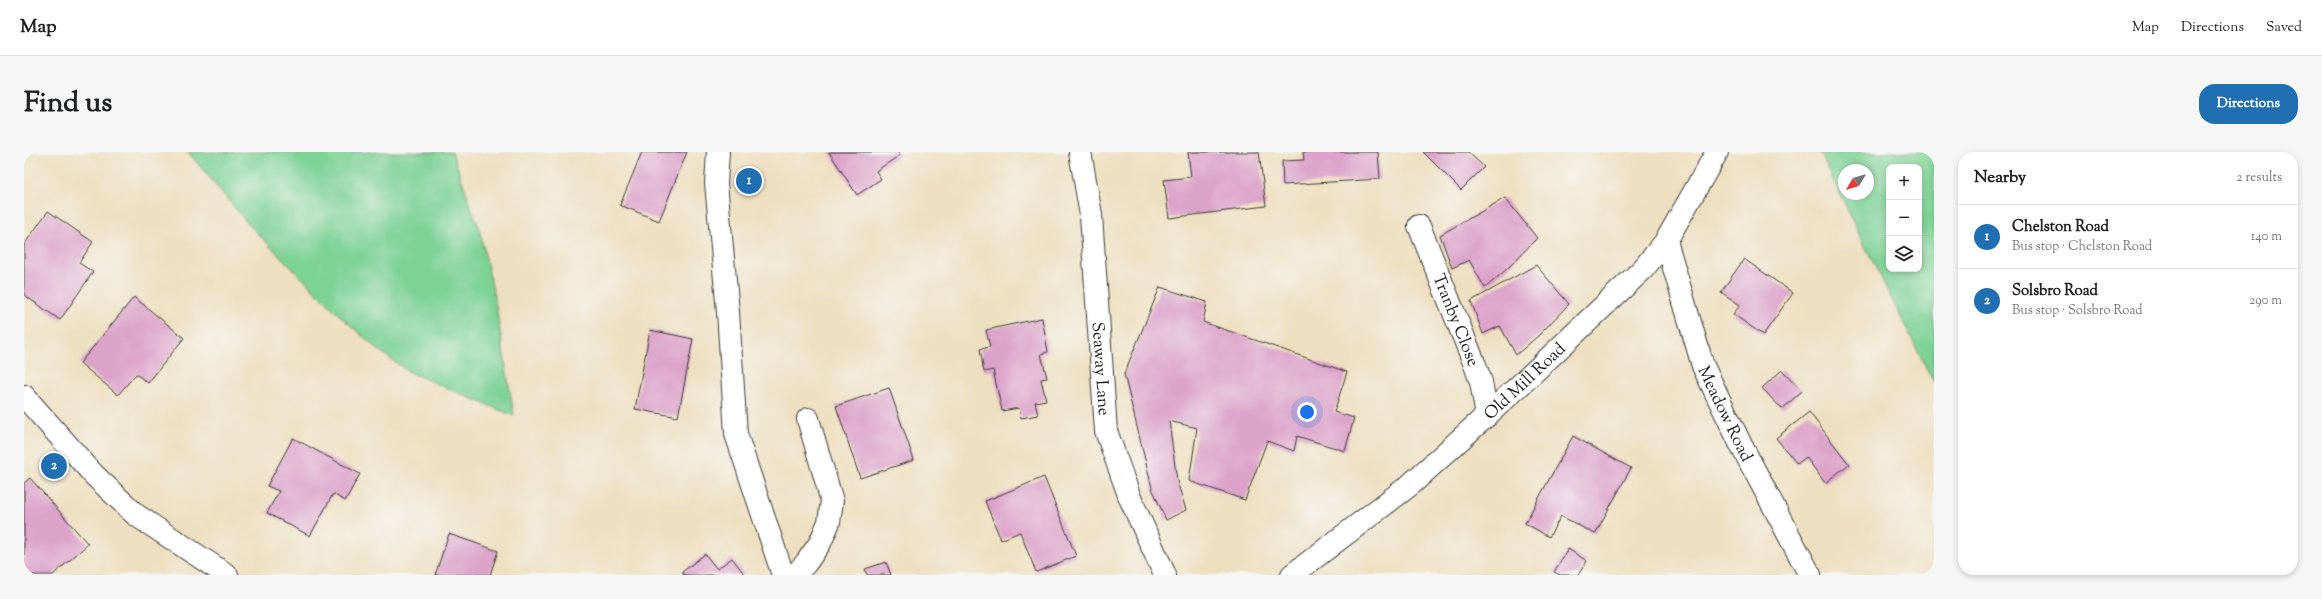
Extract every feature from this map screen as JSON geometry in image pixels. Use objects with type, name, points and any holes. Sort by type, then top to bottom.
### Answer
[{"type":"street","points":[[718,152],[716,183],[728,312],[736,434],[783,575]]},
{"type":"street","name":"Seaway Lane","points":[[1080,152],[1091,215],[1106,431],[1130,498],[1165,575]]},
{"type":"street","name":"Old Mill Road","points":[[1292,575],[1410,485],[1487,416],[1643,269],[1666,241],[1717,152]]},
{"type":"street","name":"Tranby Close","points":[[1419,226],[1475,365],[1481,382],[1487,416]]},
{"type":"street","name":"Meadow Road","points":[[1666,241],[1703,366],[1741,445],[1810,575]]},
{"type":"street","points":[[24,396],[94,475],[136,515],[227,575]]},
{"type":"street","points":[[795,575],[806,563],[820,543],[829,522],[832,501],[808,419]]},
{"type":"green space","points":[[188,152],[452,152],[480,232],[495,300],[514,416],[409,372],[376,348],[339,315],[251,227]]},
{"type":"green space","points":[[1820,152],[1934,152],[1934,383],[1843,200],[1874,200],[1874,164],[1838,164],[1838,190]]},
{"type":"building","points":[[642,152],[687,152],[659,221],[620,205]]},
{"type":"building","points":[[829,152],[898,152],[900,155],[876,171],[881,179],[857,195]]},
{"type":"building","points":[[1188,152],[1259,152],[1266,206],[1169,218],[1164,180],[1191,177]]},
{"type":"building","points":[[1303,152],[1378,152],[1380,179],[1283,185],[1282,161],[1304,160]]},
{"type":"building","points":[[1423,152],[1468,152],[1484,167],[1461,190]]},
{"type":"building","points":[[1505,198],[1537,238],[1508,268],[1485,288],[1469,260],[1452,268],[1440,235]]},
{"type":"building","points":[[48,211],[93,242],[79,263],[93,272],[60,320],[24,295],[24,245]]},
{"type":"building","points":[[1744,259],[1793,293],[1763,335],[1733,314],[1740,305],[1721,292]]},
{"type":"building","points":[[1536,265],[1569,304],[1539,335],[1516,355],[1500,326],[1483,334],[1471,301]]},
{"type":"building","points":[[1160,287],[1207,302],[1203,322],[1347,372],[1334,412],[1354,418],[1345,451],[1297,436],[1294,451],[1267,441],[1245,500],[1189,481],[1197,428],[1169,421],[1177,481],[1186,510],[1166,520],[1152,488],[1124,374]]},
{"type":"building","points":[[134,297],[184,338],[148,383],[136,374],[118,395],[80,363]]},
{"type":"building","points":[[1042,318],[1048,352],[1041,354],[1047,378],[1041,379],[1046,400],[1035,402],[1038,415],[1021,418],[1019,408],[1002,411],[993,370],[984,372],[980,349],[990,347],[986,330]]},
{"type":"building","points":[[650,330],[693,339],[678,417],[635,409]]},
{"type":"building","points":[[1782,370],[1802,391],[1782,409],[1762,388]]},
{"type":"building","points":[[889,388],[914,460],[860,478],[836,406]]},
{"type":"building","points":[[1809,412],[1849,464],[1825,483],[1806,457],[1797,464],[1776,438]]},
{"type":"building","points":[[1573,436],[1631,468],[1595,534],[1561,516],[1549,537],[1525,523]]},
{"type":"building","points":[[293,438],[360,474],[345,501],[333,494],[310,536],[267,513],[279,491],[267,486]]},
{"type":"building","points":[[1044,477],[1076,556],[1036,572],[1020,532],[1001,540],[985,501]]},
{"type":"building","points":[[30,478],[88,544],[53,575],[24,575],[24,483]]},
{"type":"building","points":[[449,534],[498,551],[490,575],[435,575]]},
{"type":"building","points":[[1568,549],[1587,561],[1578,575],[1560,575],[1554,572]]},
{"type":"building","points":[[705,554],[717,569],[732,558],[745,575],[684,575],[682,572]]},
{"type":"building","points":[[886,562],[891,575],[867,575],[865,569]]},
{"type":"place","name":"Chelston Road","points":[[749,181]]},
{"type":"place","name":"Solsbro Road","points":[[54,466]]}]
